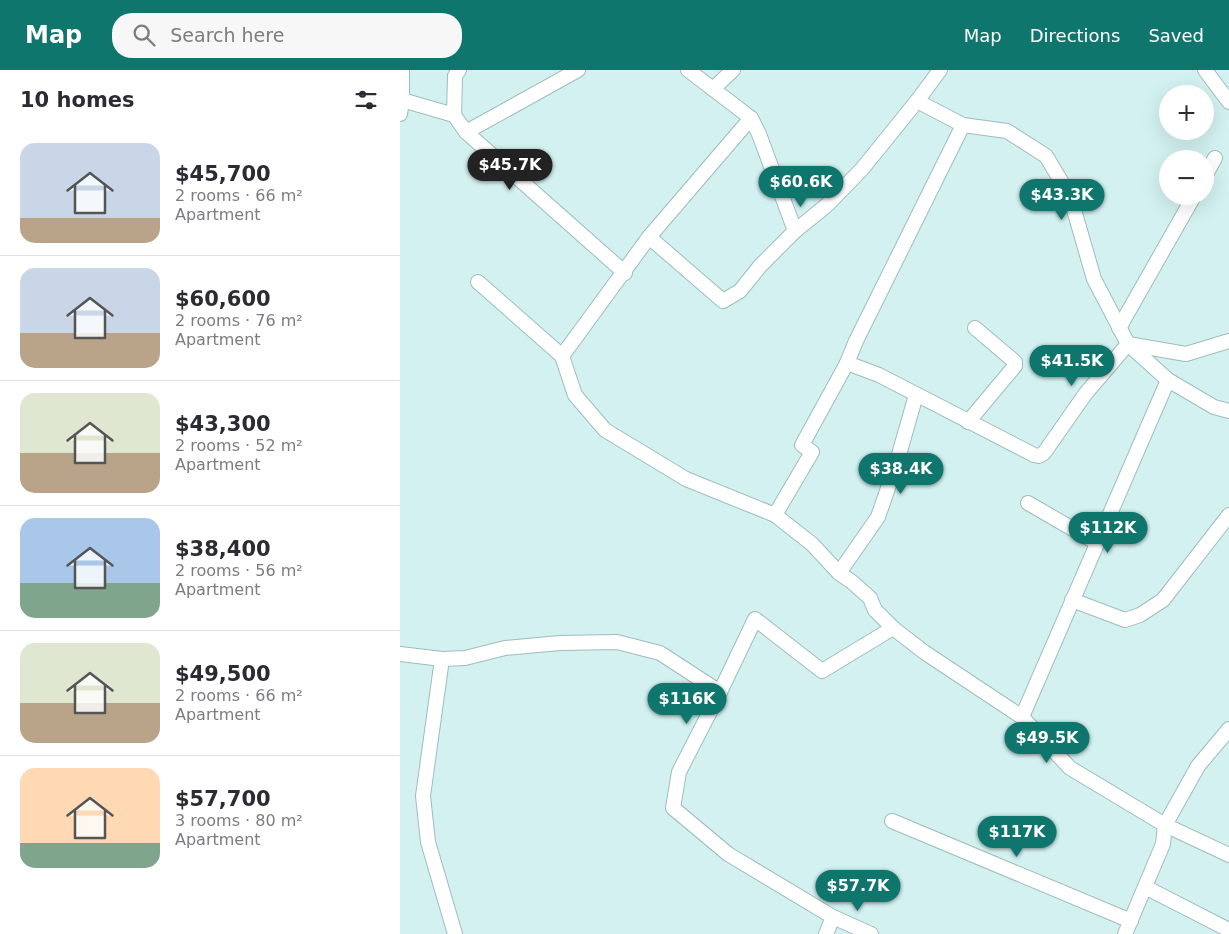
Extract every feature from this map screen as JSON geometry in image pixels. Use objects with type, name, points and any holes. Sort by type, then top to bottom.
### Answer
[{"type":"street","points":[[400,114],[402,70]]},
{"type":"street","points":[[459,70],[455,76],[454,115],[466,132],[625,273]]},
{"type":"street","points":[[466,132],[578,70]]},
{"type":"street","points":[[688,70],[751,118],[759,134],[795,231]]},
{"type":"street","points":[[713,89],[733,70]]},
{"type":"street","points":[[650,237],[723,301],[740,291],[760,266],[795,231],[827,205],[862,169],[940,70]]},
{"type":"street","points":[[1205,70],[1229,102]]},
{"type":"street","points":[[402,100],[454,115]]},
{"type":"street","points":[[917,101],[963,125],[1007,131],[1046,156],[1070,196],[1094,279],[1128,344],[1168,380],[1214,407],[1229,411]]},
{"type":"street","points":[[562,356],[650,237],[751,118]]},
{"type":"street","points":[[775,515],[812,452],[802,445],[847,363],[856,341],[963,125]]},
{"type":"street","points":[[1119,328],[1189,205]]},
{"type":"street","points":[[478,282],[562,356],[576,395],[605,430],[686,479],[775,515],[812,544],[840,573],[870,598],[875,610],[893,628],[924,652],[1022,717],[1070,768],[1165,825],[1229,855]]},
{"type":"street","points":[[968,422],[1015,366],[1015,362],[975,328]]},
{"type":"street","points":[[1128,344],[1186,354],[1229,342]]},
{"type":"street","points":[[847,363],[879,375],[968,422],[1039,456],[1044,453],[1086,393],[1128,344]]},
{"type":"street","points":[[1022,717],[1168,380]]},
{"type":"street","points":[[840,573],[878,517],[896,465],[916,395]]},
{"type":"street","points":[[1028,503],[1097,543]]},
{"type":"street","points":[[1072,600],[1124,620],[1140,615],[1163,600],[1229,515]]},
{"type":"street","points":[[871,934],[833,917],[728,854],[673,808],[679,772],[755,619],[822,671],[893,628]]},
{"type":"street","points":[[400,654],[442,659],[465,658],[505,648],[617,642],[660,653],[720,692]]},
{"type":"street","points":[[442,659],[423,796],[428,842],[455,934]]},
{"type":"street","points":[[1125,934],[1163,844],[1165,825],[1198,766],[1229,729]]},
{"type":"street","points":[[892,821],[1131,921]]},
{"type":"street","points":[[1145,887],[1229,930]]},
{"type":"street","points":[[826,934],[833,917]]}]
